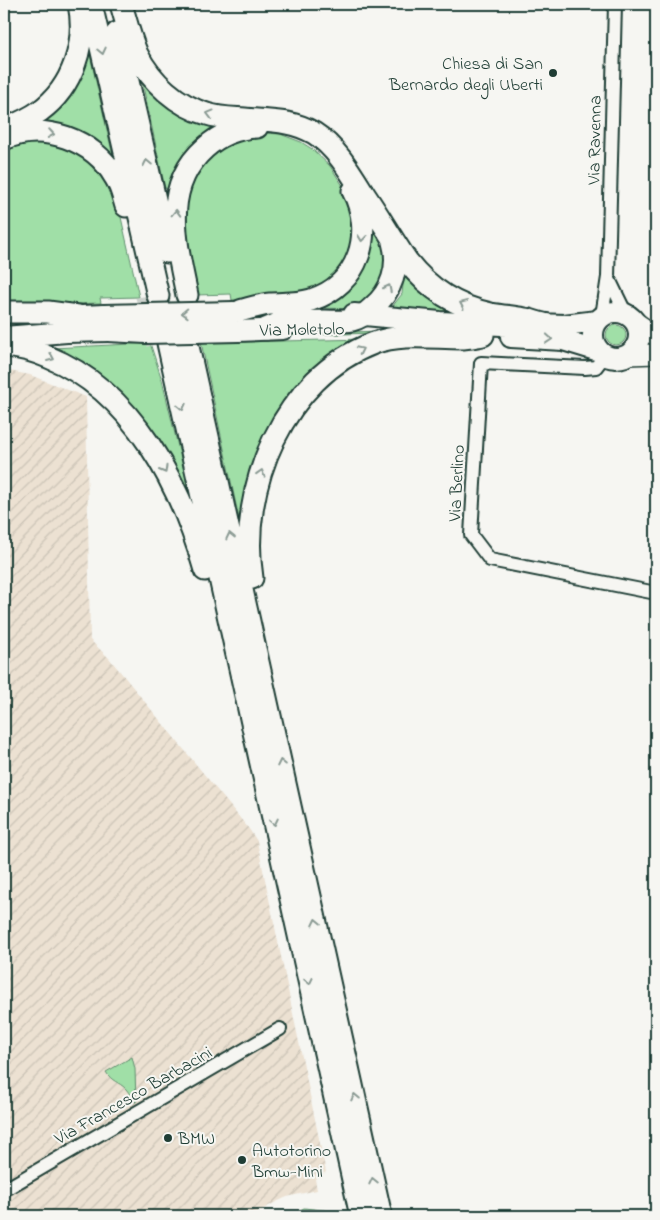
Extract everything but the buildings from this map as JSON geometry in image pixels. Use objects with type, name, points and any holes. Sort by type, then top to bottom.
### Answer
[{"type":"highway","points":[[4,130],[40,112],[54,99],[66,82],[76,61],[81,40],[79,4]]},
{"type":"highway","points":[[91,4],[119,122],[167,296]]},
{"type":"highway","points":[[110,4],[167,296]]},
{"type":"highway","points":[[121,4],[137,53],[148,72],[165,90],[186,105],[207,114],[285,122],[315,134],[326,142],[344,163],[407,261],[429,284],[448,297],[481,312],[544,324]]},
{"type":"highway","points":[[167,296],[178,246],[175,214],[178,189],[188,168],[204,148],[228,133],[244,128],[260,127],[293,132],[307,138],[320,147],[336,164],[355,193],[363,223],[359,254],[355,264],[345,278],[336,287],[322,296],[302,302],[262,305],[237,318]]},
{"type":"highway","points":[[4,139],[29,132],[43,132],[62,136],[86,147],[104,162],[114,175],[123,194],[167,296]]},
{"type":"highway","points":[[266,329],[278,324],[350,320],[364,315],[382,299],[388,290],[394,272],[395,251],[387,230]]},
{"type":"highway","points":[[4,312],[48,312],[78,316]]},
{"type":"highway","points":[[361,1216],[356,1147],[267,695],[268,655],[252,577],[249,542],[251,516],[259,479],[278,432],[296,404],[312,385],[335,365],[374,343],[402,338],[464,338],[483,336]]},
{"type":"highway","points":[[270,711],[200,402],[198,385],[199,362],[177,342],[172,372],[177,385],[268,792],[356,1147],[381,1216]]},
{"type":"highway","points":[[4,346],[27,350],[53,359],[76,370],[97,385],[128,416],[164,470],[184,509],[201,555],[243,732],[248,748],[268,792]]},
{"type":"main road","name":"Via Moletolo","points":[[4,337],[67,332],[106,323],[237,318],[303,312],[527,326],[544,324],[564,325],[600,319],[610,312],[618,312],[630,318]]},
{"type":"main road","name":"Via Moletolo","points":[[4,323],[78,316],[106,323]]},
{"type":"main road","name":"Via Moletolo","points":[[237,318],[266,329],[402,327],[464,331],[483,336],[563,340],[613,358],[628,354],[656,354]]},
{"type":"main road","points":[[630,318],[656,336]]},
{"type":"main road","points":[[628,354],[634,350],[638,343],[638,329],[630,318]]},
{"type":"main road","points":[[600,319],[595,326],[593,335],[594,344],[602,353]]},
{"type":"street","name":"Via Ravenna","points":[[600,319],[608,277],[615,4]]},
{"type":"street","points":[[608,277],[630,318]]},
{"type":"street","name":"Via Berlino","points":[[602,353],[596,367],[585,368],[481,363],[471,535],[490,560],[656,592]]},
{"type":"street","name":"Via Francesco Barbacini","points":[[4,1190],[280,1029]]},
{"type":"shaded area","points":[[4,370],[30,375],[86,397],[90,640],[109,658],[257,841],[326,1172],[315,1179],[317,1190],[287,1197],[251,1216],[4,1216]]},
{"type":"green space","points":[[88,54],[90,55],[113,156],[36,125]]},
{"type":"green space","points":[[141,77],[216,127],[194,147],[167,189],[165,188]]},
{"type":"green space","points":[[254,134],[280,134],[301,142],[312,149],[330,166],[347,192],[353,207],[354,247],[332,283],[286,298],[232,300],[231,294],[195,295],[181,203],[210,150]]},
{"type":"green space","points":[[10,142],[61,142],[103,171],[118,204],[139,297],[100,298],[101,303],[4,306],[4,145]]},
{"type":"green space","points":[[369,221],[388,251],[384,283],[357,309],[321,308],[320,307]]},
{"type":"green space","points":[[405,268],[414,285],[430,299],[466,318],[389,311],[402,294]]},
{"type":"green space","points":[[616,325],[623,328],[626,335],[623,342],[616,345],[609,342],[606,335],[609,328]]},
{"type":"green space","points":[[383,331],[376,333],[239,337],[239,335]]},
{"type":"green space","points":[[367,339],[323,367],[241,528],[201,342]]},
{"type":"green space","points":[[150,343],[162,380],[191,501],[53,348]]},
{"type":"green space","points":[[132,1057],[135,1069],[136,1102],[126,1089],[106,1072]]},
{"type":"green space","points":[[304,1208],[332,1211],[333,1216],[289,1216]]},
{"type":"tunnel","points":[[146,296],[157,343]]},
{"type":"place","name":"Chiesa di San Bernardo degli Uberti","points":[[553,73]]},
{"type":"place","name":"BMW","points":[[168,1138]]},
{"type":"place","name":"Autotorino Bmw-Mini","points":[[242,1160]]}]
